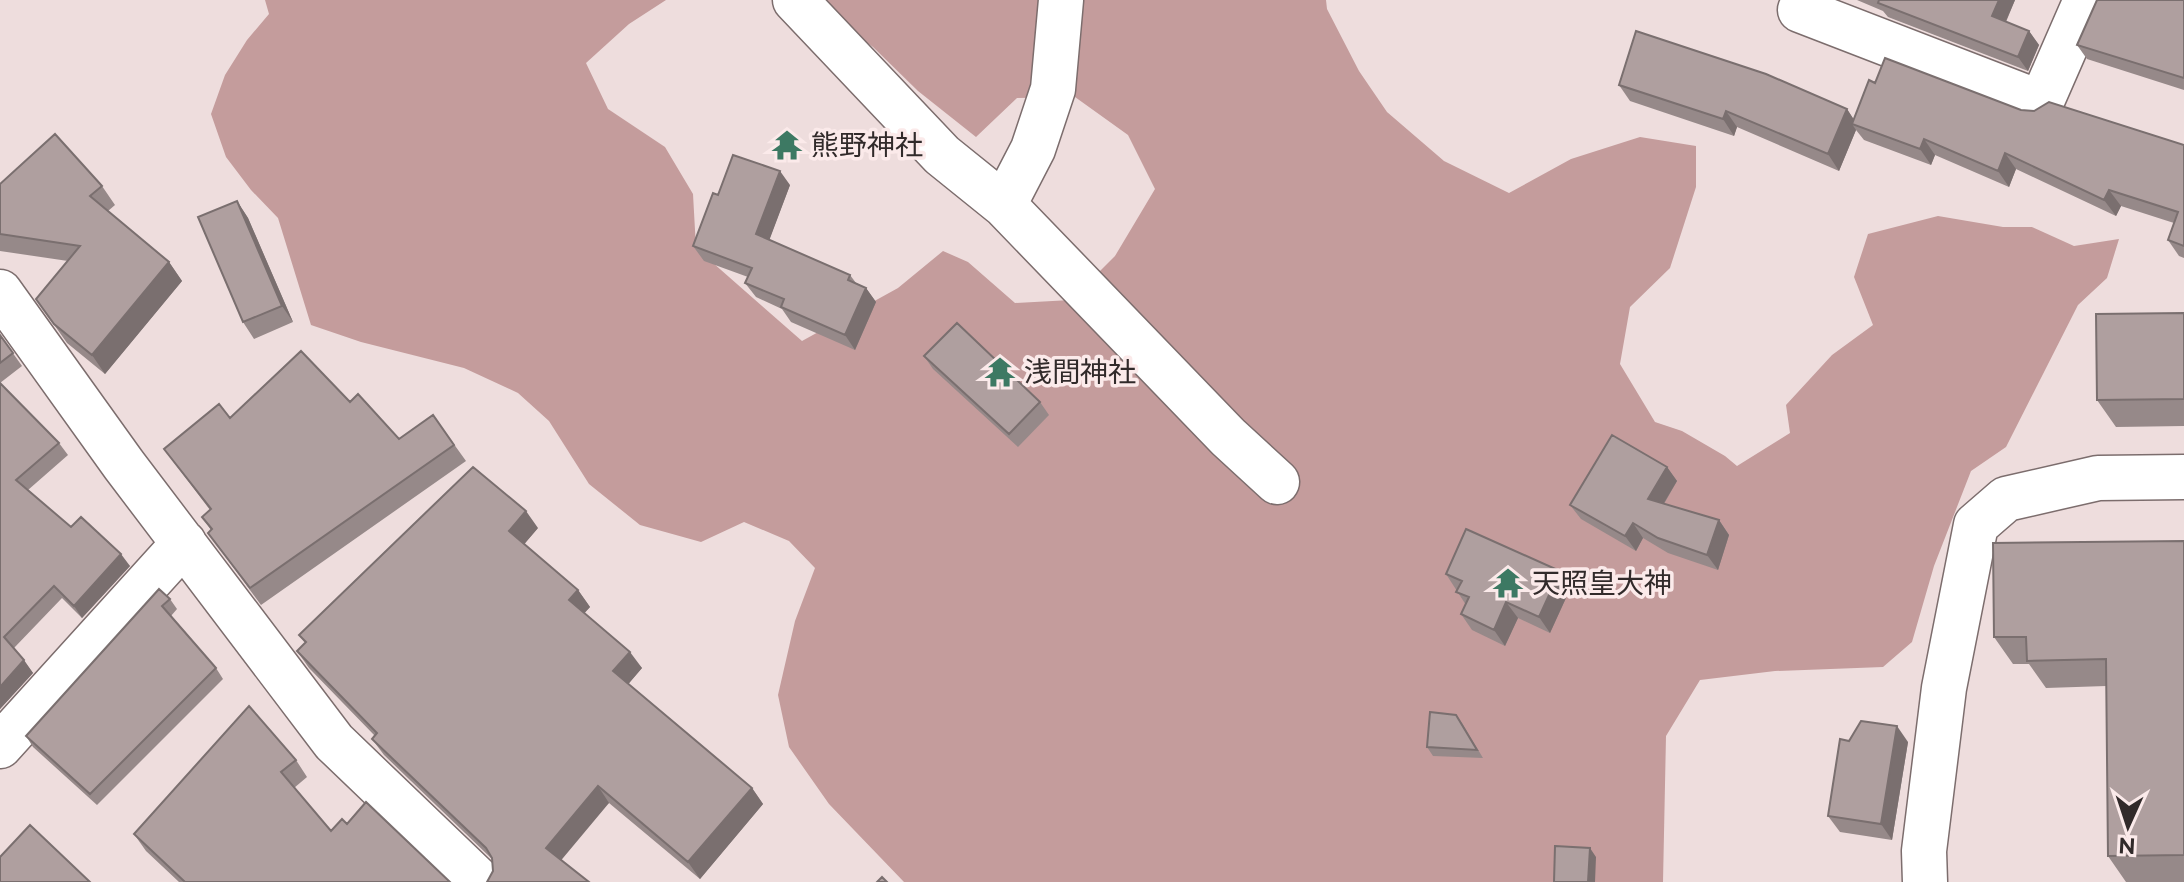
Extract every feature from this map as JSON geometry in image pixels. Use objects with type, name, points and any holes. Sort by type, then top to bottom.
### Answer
[{"type":"street","points":[[795,0],[942,155],[1004,205],[1228,437],[1277,482]]},
{"type":"street","points":[[1004,205],[1033,149],[1053,89],[1061,0]]},
{"type":"street","points":[[1800,10],[2041,103],[2086,0]]},
{"type":"street","points":[[0,292],[56,375],[334,742],[480,882]]},
{"type":"street","points":[[1925,882],[1924,851],[1944,688],[1976,525],[2006,499],[2098,478],[2184,477]]},
{"type":"street","points":[[0,746],[184,543]]},
{"type":"shaded area","points":[[265,0],[666,0],[629,24],[586,63],[608,109],[665,147],[693,194],[696,248],[802,341],[898,288],[943,251],[968,262],[1015,303],[1071,300],[1115,256],[1155,189],[1128,135],[1075,97],[1017,98],[976,137],[918,91],[873,47],[837,21],[818,0],[1326,0],[1327,9],[1359,71],[1387,112],[1444,161],[1509,193],[1571,159],[1640,137],[1696,146],[1696,187],[1670,268],[1630,307],[1620,364],[1655,422],[1682,431],[1737,466],[1790,433],[1786,405],[1832,355],[1873,325],[1854,277],[1868,234],[1938,216],[2003,227],[2032,227],[2074,246],[2119,239],[2107,278],[2078,305],[2006,447],[1971,471],[1934,566],[1912,642],[1883,667],[1775,671],[1700,680],[1666,736],[1663,882],[904,882],[829,804],[789,747],[778,695],[795,621],[815,568],[789,541],[744,522],[701,542],[640,525],[589,484],[549,421],[518,393],[464,368],[361,342],[311,325],[278,218],[226,157],[211,114],[225,75],[247,40],[269,14]]},
{"type":"building","points":[[1879,0],[1999,0],[1992,16],[2029,31],[2018,57],[1878,3]]},
{"type":"building","points":[[2097,0],[2184,0],[2184,78],[2077,45]]},
{"type":"building","points":[[1636,31],[1766,74],[1847,109],[1828,154],[1726,111],[1723,119],[1619,85]]},
{"type":"building","points":[[1885,58],[2021,110],[2034,111],[2049,102],[2184,145],[2184,246],[2168,240],[2178,212],[2109,190],[2104,200],[2005,153],[1998,171],[1924,139],[1920,149],[1852,124],[1869,80],[1875,83]]},
{"type":"building","points":[[55,134],[102,186],[90,196],[169,262],[92,355],[54,324],[36,299],[80,246],[0,234],[0,184]]},
{"type":"building","points":[[733,155],[780,171],[756,234],[850,275],[848,280],[866,288],[845,335],[781,307],[784,299],[745,283],[752,268],[693,246],[713,193],[718,195]]},
{"type":"building","points":[[237,201],[282,306],[243,322],[198,217]]},
{"type":"building","points":[[2184,313],[2184,399],[2097,400],[2096,314]]},
{"type":"building","points":[[957,323],[1040,402],[1009,434],[924,356]]},
{"type":"building","points":[[0,335],[13,353],[0,363]]},
{"type":"building","points":[[301,351],[350,402],[358,394],[399,439],[433,415],[454,445],[250,588],[208,533],[212,529],[202,517],[211,509],[164,449],[219,404],[230,418]]},
{"type":"building","points":[[0,383],[59,443],[16,480],[71,527],[81,517],[121,554],[74,606],[54,586],[4,637],[24,660],[0,687]]},
{"type":"building","points":[[1612,435],[1667,467],[1648,499],[1719,520],[1707,555],[1658,538],[1633,523],[1625,536],[1570,505]]},
{"type":"building","points":[[473,467],[526,511],[509,531],[578,590],[569,600],[630,652],[613,671],[752,788],[688,862],[598,786],[546,848],[589,882],[487,882],[493,871],[492,858],[486,848],[372,739],[377,733],[297,651],[306,642],[299,635]]},
{"type":"building","points":[[1466,529],[1560,571],[1539,617],[1506,602],[1494,630],[1461,614],[1469,597],[1456,592],[1462,581],[1446,574]]},
{"type":"building","points":[[2184,541],[2184,855],[2108,856],[2106,659],[2027,661],[2026,637],[1994,637],[1993,543]]},
{"type":"building","points":[[159,589],[170,599],[162,606],[216,668],[90,794],[26,736]]},
{"type":"building","points":[[249,706],[296,760],[281,772],[331,831],[342,819],[347,824],[366,802],[450,882],[185,882],[134,834]]},
{"type":"building","points":[[1430,712],[1456,715],[1477,750],[1427,747]]},
{"type":"building","points":[[1861,721],[1897,726],[1881,824],[1828,816],[1840,739],[1849,741]]},
{"type":"building","points":[[30,825],[90,882],[0,882],[0,857]]},
{"type":"building","points":[[1555,846],[1590,848],[1588,882],[1554,882]]},
{"type":"place","name":"熊野神社","points":[[787,145]]},
{"type":"place","name":"浅間神社","points":[[1000,372]]},
{"type":"place","name":"天照皇大神","points":[[1508,583]]}]
